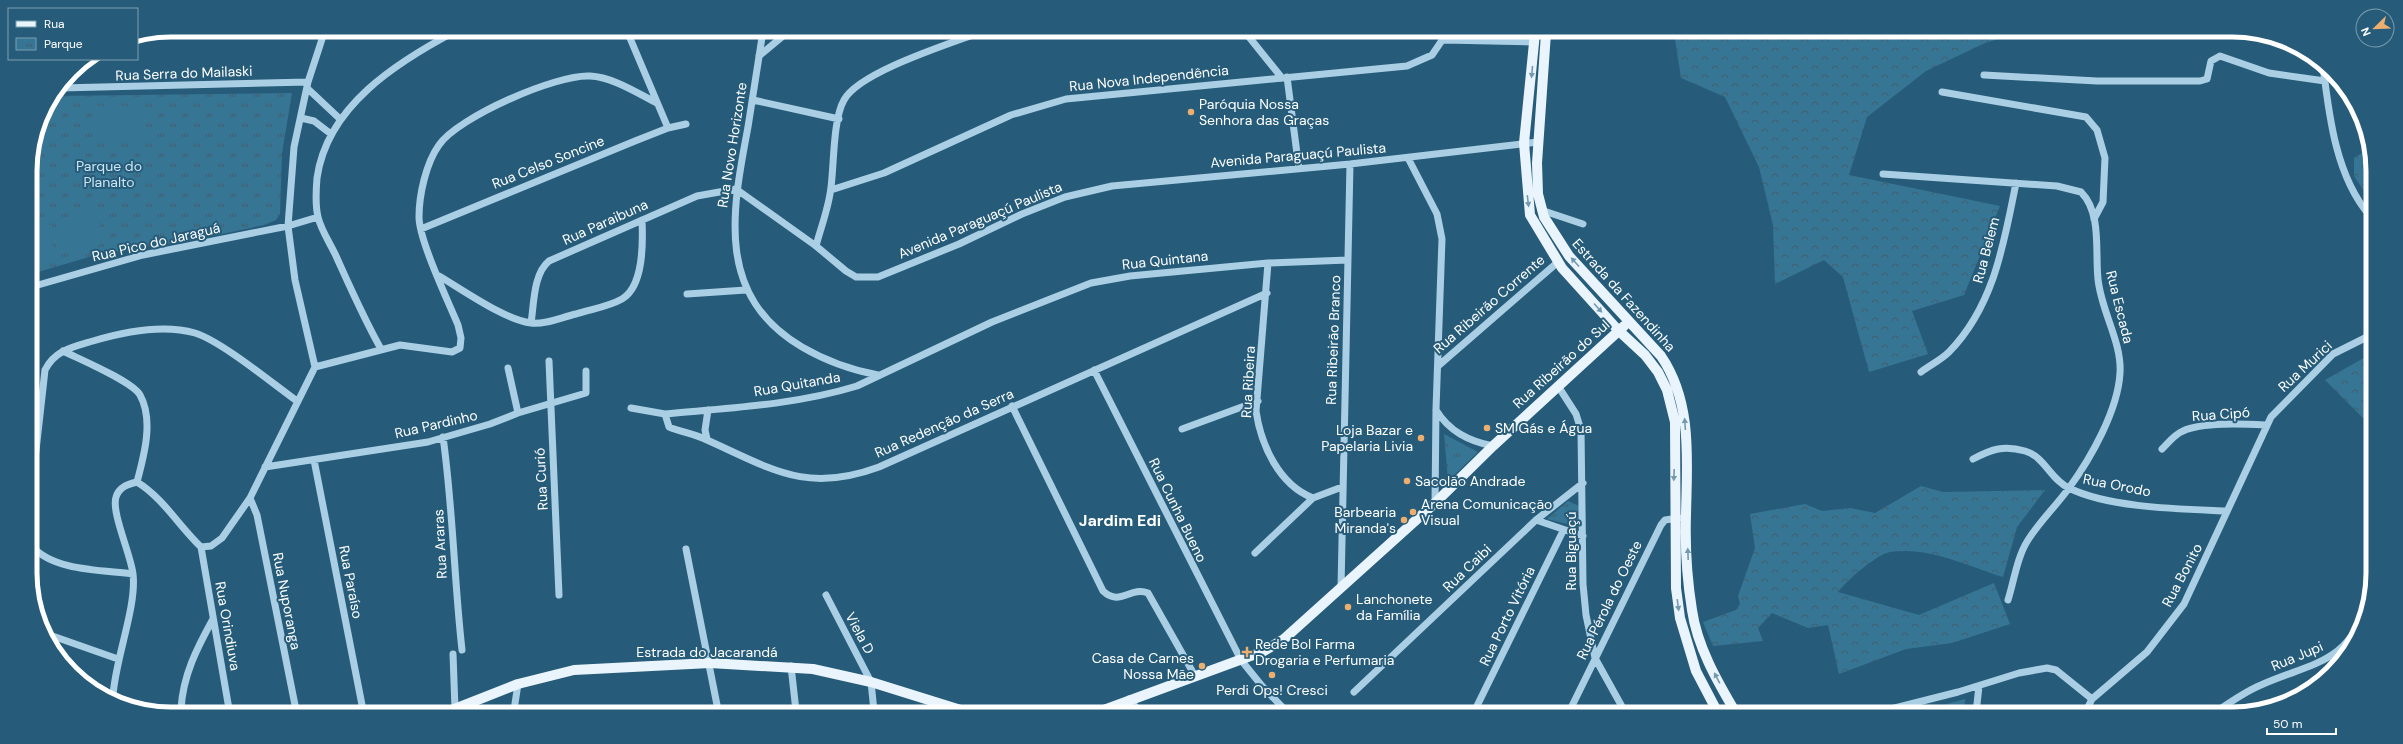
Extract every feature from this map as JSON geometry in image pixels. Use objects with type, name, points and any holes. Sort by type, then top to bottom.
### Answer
[{"type":"main road","name":"Estrada da Fazendinha","points":[[1546,37],[1538,142],[1538,194],[1541,210],[1560,244],[1628,323],[1661,356],[1671,372],[1679,391],[1685,418],[1687,443],[1686,518],[1689,588],[1697,633],[1712,668],[1733,707]]},
{"type":"main road","name":"Estrada da Fazendinha","points":[[1535,38],[1524,143],[1530,215],[1558,262],[1618,330],[1645,354],[1658,372],[1667,390],[1675,422],[1674,518],[1676,588],[1680,618],[1696,671],[1715,707]]},
{"type":"main road","name":"Rua Ribeirão do Sul","points":[[1241,660],[1264,652],[1279,642],[1435,503],[1493,446],[1618,330],[1628,323]]},
{"type":"main road","points":[[1110,707],[1129,699],[1241,660]]},
{"type":"main road","name":"Estrada do Jacarandá","points":[[458,707],[518,684],[574,670],[710,663],[791,666],[871,682],[951,707]]},
{"type":"street","points":[[112,693],[118,659],[129,613],[133,574],[116,508],[116,498],[128,484],[137,482],[156,496],[184,531],[201,547],[211,546],[222,538],[250,498],[315,367],[295,280],[288,226],[294,147],[308,85],[322,37]]},
{"type":"street","points":[[380,349],[318,217],[316,201],[319,166],[331,134],[340,119],[377,82],[426,48],[445,37]]},
{"type":"street","points":[[630,37],[668,128]]},
{"type":"street","name":"Rua Novo Horizonte","points":[[762,37],[736,189],[734,225],[746,290],[769,323],[785,337],[834,363],[857,371],[878,375]]},
{"type":"street","points":[[759,56],[782,37]]},
{"type":"street","points":[[816,246],[831,190],[839,119],[844,99],[850,92],[870,77],[969,37]]},
{"type":"street","points":[[1249,37],[1284,78],[1299,169]]},
{"type":"street","name":"Rua Nova Independência","points":[[831,190],[884,173],[1011,115],[1066,99],[1407,66],[1432,55],[1445,37]]},
{"type":"street","points":[[1444,40],[1535,38]]},
{"type":"street","points":[[1984,75],[2097,81],[2200,81],[2207,79],[2211,61],[2220,56],[2269,72],[2325,81]]},
{"type":"street","points":[[2324,73],[2341,160],[2354,193],[2366,210]]},
{"type":"street","points":[[315,367],[380,349],[404,345],[452,352],[460,348],[461,338],[458,325],[421,229],[419,211],[424,181],[432,160],[439,145],[450,132],[464,122],[548,84],[579,76],[604,78],[657,103]]},
{"type":"street","points":[[308,85],[340,119]]},
{"type":"street","name":"Rua Serra do Mailaski","points":[[66,88],[308,85]]},
{"type":"street","points":[[1942,92],[2086,117],[2097,130],[2105,158],[2103,202],[2094,219]]},
{"type":"street","points":[[752,100],[839,119]]},
{"type":"street","points":[[301,118],[314,121],[331,134]]},
{"type":"street","name":"Rua Celso Soncine","points":[[421,229],[668,128],[686,124]]},
{"type":"street","name":"Avenida Paraguaçú Paulista","points":[[736,189],[816,246],[846,271],[856,277],[878,277],[959,244],[1022,214],[1078,193],[1120,185],[1350,164],[1538,142]]},
{"type":"street","points":[[1408,158],[1437,214],[1442,239],[1436,409],[1435,503]]},
{"type":"street","name":"Rua Ribeirão Branco","points":[[1341,588],[1350,164]]},
{"type":"street","name":"Rua Escada","points":[[1883,174],[2016,183],[2074,189],[2087,198],[2094,219],[2099,287],[2119,358],[2120,372],[2111,413],[2069,488],[2040,521],[2027,541],[2008,600]]},
{"type":"street","name":"Rua Belem","points":[[1921,372],[1948,353],[1965,333],[1984,302],[1997,267],[2016,183]]},
{"type":"street","name":"Rua Paraibuna","points":[[531,323],[538,278],[544,265],[554,258],[697,196],[736,189]]},
{"type":"street","points":[[1541,210],[1583,224]]},
{"type":"street","name":"Rua Pico do Jaraguá","points":[[37,285],[143,255],[288,226],[318,217]]},
{"type":"street","points":[[439,276],[498,310],[531,323],[545,322],[604,306],[626,296],[635,285],[643,242],[642,220]]},
{"type":"street","name":"Rua Quintana","points":[[992,322],[1077,287],[1107,279],[1268,263],[1348,260]]},
{"type":"street","name":"Rua Ribeirão Corrente","points":[[1438,366],[1558,262]]},
{"type":"street","name":"Rua Ribeira","points":[[1268,263],[1267,293],[1256,411],[1259,428],[1265,446],[1275,464],[1298,491],[1312,498]]},
{"type":"street","points":[[687,294],[746,290]]},
{"type":"street","name":"Rua Redenção da Serra","points":[[665,414],[669,427],[707,439],[783,473],[821,480],[846,477],[879,467],[1012,406],[1267,293]]},
{"type":"street","name":"Rua Quitanda","points":[[665,414],[787,402],[857,386],[992,322]]},
{"type":"street","points":[[37,441],[45,370],[50,359],[63,350],[103,338],[138,332],[170,330],[194,333],[216,344],[297,401]]},
{"type":"street","name":"Rua Murici","points":[[2266,424],[2333,354],[2366,338]]},
{"type":"street","points":[[63,350],[127,383],[140,394],[146,413],[146,434],[137,482]]},
{"type":"street","name":"Rua Curió","points":[[549,361],[559,596]]},
{"type":"street","points":[[508,368],[518,413]]},
{"type":"street","name":"Rua Cunha Bueno","points":[[1094,370],[1241,660],[1262,686],[1282,707]]},
{"type":"street","name":"Rua Pardinho","points":[[265,466],[314,460],[443,437],[490,424],[518,413],[586,393],[586,371]]},
{"type":"street","name":"Rua Biguaçú","points":[[1558,386],[1576,414],[1581,430],[1583,484],[1582,584],[1586,615],[1596,658],[1622,707]]},
{"type":"street","points":[[1182,429],[1258,400]]},
{"type":"street","points":[[1012,406],[1103,591],[1112,598],[1140,591],[1148,593],[1195,676]]},
{"type":"street","points":[[631,408],[665,414]]},
{"type":"street","points":[[1436,409],[1444,422],[1455,432],[1493,446]]},
{"type":"street","points":[[707,439],[705,430],[708,410]]},
{"type":"street","name":"Rua Cipó","points":[[2162,449],[2178,434],[2187,430],[2223,425],[2266,424]]},
{"type":"street","name":"Rua Bonito","points":[[2088,707],[2092,699],[2147,652],[2167,629],[2184,604],[2213,546],[2226,511],[2266,424]]},
{"type":"street","name":"Rua Araras","points":[[443,437],[451,492],[456,598],[462,650]]},
{"type":"street","name":"Rua Orodo","points":[[1973,459],[2000,447],[2027,451],[2034,455],[2057,480],[2069,488],[2112,500],[2172,508],[2226,511]]},
{"type":"street","name":"Rua Paraíso","points":[[314,460],[362,707]]},
{"type":"street","name":"Rua Caibi","points":[[1354,692],[1536,520],[1583,484]]},
{"type":"street","points":[[1256,552],[1312,498],[1342,487]]},
{"type":"street","name":"Rua Nuporanga","points":[[250,498],[256,515],[295,707]]},
{"type":"street","points":[[1674,518],[1686,518]]},
{"type":"street","name":"Rua Pérola do Oeste","points":[[1572,707],[1661,525],[1665,520],[1674,518]]},
{"type":"street","points":[[1536,520],[1563,531],[1583,536]]},
{"type":"street","name":"Rua Porto Vitória","points":[[1476,707],[1563,531]]},
{"type":"street","name":"Rua Orindiuva","points":[[201,547],[228,707]]},
{"type":"street","points":[[686,549],[694,597],[710,663],[717,707]]},
{"type":"street","points":[[37,552],[40,555],[60,564],[133,574]]},
{"type":"street","name":"Viela D","points":[[826,595],[871,682]]},
{"type":"street","points":[[181,707],[184,684],[190,664],[213,618]]},
{"type":"street","points":[[54,636],[118,659]]},
{"type":"street","name":"Rua Jupi","points":[[2224,707],[2260,685],[2308,667],[2341,650]]},
{"type":"street","points":[[453,654],[453,707]]},
{"type":"street","points":[[791,666],[796,707]]},
{"type":"street","points":[[1899,707],[1979,686],[2019,673],[2047,668],[2056,670],[2092,699]]},
{"type":"street","points":[[871,682],[874,707]]},
{"type":"street","points":[[514,707],[518,684]]},
{"type":"street","points":[[1977,707],[1979,686]]},
{"type":"street","points":[[1129,699],[1135,707]]},
{"type":"green space","points":[[1675,37],[2005,37],[1985,43],[1926,71],[1867,117],[1849,175],[2000,206],[1964,295],[1912,311],[1928,354],[1869,372],[1843,277],[1824,260],[1775,284],[1773,225],[1759,167],[1725,97],[1681,78]]},
{"type":"green space","name":"Parque do Planalto","points":[[292,93],[282,153],[280,214],[276,220],[264,225],[198,239],[96,255],[37,272],[38,154],[47,120],[61,96]]},
{"type":"green space","points":[[96,106],[145,106],[145,141],[96,140]]},
{"type":"green space","points":[[2364,152],[2366,162],[2366,194],[2354,176],[2354,158]]},
{"type":"green space","points":[[85,208],[94,211],[104,238],[101,244],[79,249],[67,247],[57,242],[61,220]]},
{"type":"green space","points":[[37,225],[52,225],[53,258],[37,257]]},
{"type":"green space","points":[[2366,357],[2366,419],[2364,419],[2325,380]]},
{"type":"green space","points":[[1444,434],[1478,452],[1448,481]]},
{"type":"green space","points":[[1921,486],[1943,492],[2045,490],[2017,527],[2003,577],[1933,554],[1904,551],[1890,552],[1884,554],[1862,569],[1838,592],[1919,615],[1994,583],[2010,624],[1952,643],[1906,649],[1839,674],[1828,625],[1808,628],[1772,613],[1758,628],[1763,641],[1713,646],[1703,622],[1736,610],[1740,604],[1738,596],[1755,548],[1750,514],[1805,504],[1822,511],[1850,508],[1875,513]]},
{"type":"green space","points":[[1568,501],[1579,506],[1579,527],[1547,519]]},
{"type":"green space","points":[[1965,699],[1964,707],[1936,707]]},
{"type":"place","name":"Paróquia Nossa Senhora das Graças","points":[[1191,112]]},
{"type":"place","name":"SM Gás e Água","points":[[1487,428]]},
{"type":"place","name":"Loja Bazar e Papelaria Livia","points":[[1421,438]]},
{"type":"place","name":"Sacolão Andrade","points":[[1407,481]]},
{"type":"place","name":"Arena Comunicação Visual","points":[[1413,512]]},
{"type":"place","name":"Barbearia Miranda's","points":[[1404,520]]},
{"type":"place","name":"Lanchonete da Família","points":[[1348,607]]},
{"type":"place","name":"Rede Bol Farma Drogaria e Perfumaria","points":[[1247,652]]},
{"type":"place","name":"Casa de Carnes Nossa Mãe","points":[[1202,666]]},
{"type":"place","name":"Perdi Ops! Cresci","points":[[1272,675]]},
{"type":"district","name":"Jardim Edi","points":[[1120,520]]}]
